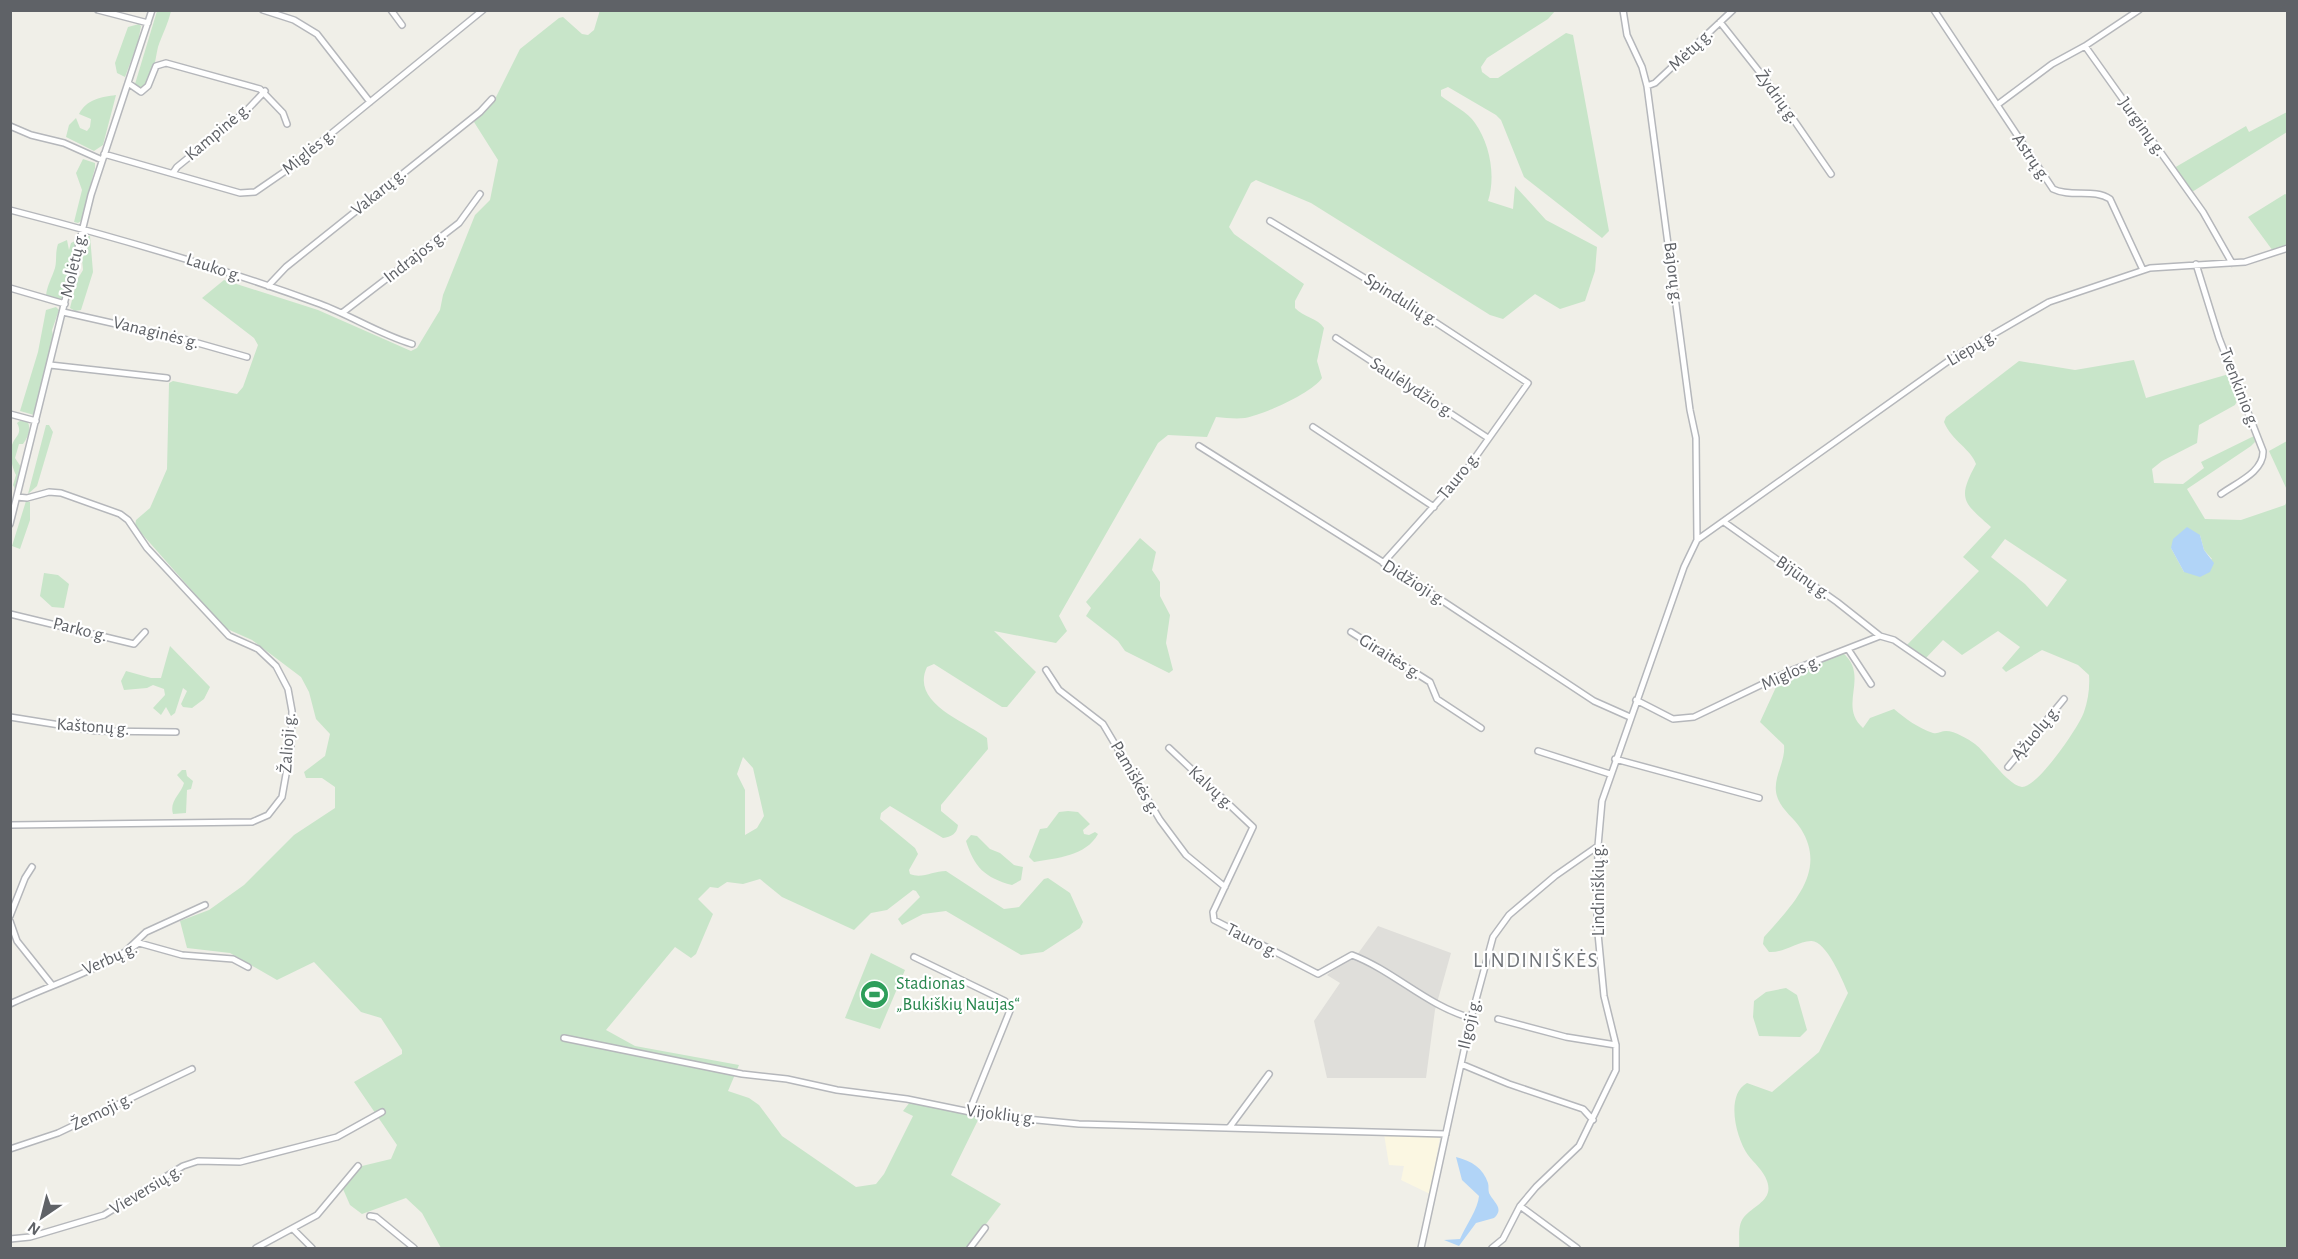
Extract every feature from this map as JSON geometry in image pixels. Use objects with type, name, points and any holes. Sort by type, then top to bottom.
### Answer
[{"type":"street","points":[[98,10],[148,23]]},
{"type":"street","name":"Molėtų g.","points":[[10,524],[83,229],[103,157],[152,10]]},
{"type":"street","points":[[263,10],[294,20],[317,34],[370,102]]},
{"type":"street","points":[[391,10],[402,25]]},
{"type":"street","name":"Miglės g.","points":[[10,126],[103,157],[173,173],[240,193],[255,192],[483,10]]},
{"type":"street","name":"Bajorų g.","points":[[1623,10],[1627,35],[1639,60],[1647,86],[1690,410],[1696,438],[1697,540]]},
{"type":"street","name":"Mėtų g.","points":[[1647,86],[1655,83],[1733,10]]},
{"type":"street","name":"Astrų g.","points":[[1934,10],[2053,189],[2060,193],[2099,194],[2110,199],[2144,270]]},
{"type":"street","points":[[1997,105],[2052,64],[2085,46],[2139,10]]},
{"type":"street","name":"Žydrių g.","points":[[1720,22],[1769,84],[1831,174]]},
{"type":"street","name":"Jurginų g.","points":[[2085,46],[2203,212],[2232,263]]},
{"type":"street","name":"Kampinė g.","points":[[128,83],[141,92],[148,86],[158,64],[166,63],[265,91],[283,113],[287,124]]},
{"type":"street","name":"Kampinė g.","points":[[173,173],[177,166],[247,110],[265,91]]},
{"type":"street","name":"Vakarų g.","points":[[268,286],[286,267],[492,99]]},
{"type":"street","name":"Indrajos g.","points":[[342,313],[459,223],[480,194]]},
{"type":"street","name":"Lauko g.","points":[[10,210],[83,229],[268,286],[342,313],[381,334],[412,345]]},
{"type":"street","name":"Spindulių g.","points":[[1270,221],[1406,303],[1528,383]]},
{"type":"street","name":"Liepų g.","points":[[1697,540],[1954,357],[2049,302],[2144,270],[2261,259],[2288,248]]},
{"type":"street","name":"Tvenkinio g.","points":[[2196,264],[2219,339],[2264,458],[2258,468],[2221,494]]},
{"type":"street","points":[[10,288],[65,304]]},
{"type":"street","name":"Vanaginės g.","points":[[63,312],[187,340],[247,357]]},
{"type":"street","name":"Saulėlydžio g.","points":[[1336,338],[1488,438]]},
{"type":"street","points":[[50,365],[167,378]]},
{"type":"street","name":"Tauro g.","points":[[1383,563],[1467,469],[1528,383]]},
{"type":"street","points":[[10,414],[36,421]]},
{"type":"street","points":[[1313,427],[1434,507]]},
{"type":"street","name":"Didžioji g.","points":[[1199,446],[1594,700],[1630,717]]},
{"type":"street","name":"Žalioji g.","points":[[10,825],[252,822],[268,815],[282,797],[292,736],[288,689],[276,666],[258,649],[229,636],[147,548],[128,520],[112,509],[61,493],[49,492],[27,498],[17,496]]},
{"type":"street","name":"Bijūnų g.","points":[[1724,522],[1838,602],[1880,636]]},
{"type":"street","name":"Lindiniškių g.","points":[[1492,1248],[1503,1239],[1520,1206],[1547,1174],[1579,1146],[1616,1070],[1616,1045],[1603,988],[1597,923],[1598,846],[1602,801],[1684,567],[1697,540]]},
{"type":"street","name":"Parko g.","points":[[10,614],[134,644],[145,632]]},
{"type":"street","name":"Giraitės g.","points":[[1351,632],[1430,682],[1437,699],[1481,728]]},
{"type":"street","points":[[1880,636],[1894,640],[1942,673]]},
{"type":"street","name":"Miglos g.","points":[[1636,700],[1673,719],[1694,717],[1790,671],[1880,636]]},
{"type":"street","points":[[1848,649],[1871,684]]},
{"type":"street","name":"Pamiškės g.","points":[[1046,670],[1059,690],[1103,724],[1160,820],[1186,855],[1225,887]]},
{"type":"street","name":"Ąžuolų g.","points":[[2008,767],[2064,699]]},
{"type":"street","name":"Kaštonų g.","points":[[10,717],[98,731],[176,732]]},
{"type":"street","name":"Kalvų g.","points":[[1169,748],[1253,827]]},
{"type":"street","points":[[1538,751],[1610,774]]},
{"type":"street","points":[[1615,759],[1759,798]]},
{"type":"street","name":"Tauro g.","points":[[1253,827],[1213,912],[1214,920],[1318,974],[1352,955],[1396,978],[1438,1005],[1471,1018]]},
{"type":"street","name":"Ilgoji g.","points":[[1420,1248],[1471,1018],[1493,937],[1501,924],[1555,876],[1598,846]]},
{"type":"street","points":[[32,867],[25,878],[10,919],[17,940],[52,985]]},
{"type":"street","points":[[125,953],[146,932],[205,905]]},
{"type":"street","name":"Verbų g.","points":[[10,1004],[113,961],[139,944],[182,955],[233,959],[248,967]]},
{"type":"street","points":[[914,957],[1005,1001],[1011,1008],[969,1112]]},
{"type":"street","points":[[1498,1019],[1566,1037],[1616,1045]]},
{"type":"street","name":"Vijoklių g.","points":[[564,1038],[742,1074],[787,1079],[837,1090],[907,1099],[969,1112],[1079,1124],[1446,1134]]},
{"type":"street","points":[[1461,1064],[1509,1084],[1583,1109],[1593,1120]]},
{"type":"street","name":"Žemoji g.","points":[[10,1149],[58,1133],[192,1069]]},
{"type":"street","points":[[1229,1128],[1269,1074]]},
{"type":"street","points":[[1583,1109],[1601,1102]]},
{"type":"street","name":"Vieversių g.","points":[[10,1239],[30,1237],[104,1215],[183,1166],[198,1161],[240,1162],[337,1137],[382,1112]]},
{"type":"street","points":[[256,1248],[294,1230],[318,1215],[358,1166]]},
{"type":"street","points":[[1520,1206],[1577,1248]]},
{"type":"street","points":[[370,1216],[376,1217],[414,1248]]},
{"type":"street","points":[[970,1248],[985,1228]]},
{"type":"street","points":[[294,1230],[312,1248]]},
{"type":"shaded area","points":[[1378,926],[1451,953],[1435,1010],[1426,1078],[1327,1078],[1314,1021],[1340,983],[1327,975],[1344,962],[1354,959]]},
{"type":"shaded area","points":[[1384,1134],[1440,1137],[1430,1194],[1401,1180],[1404,1166],[1389,1165]]},
{"type":"green space","points":[[600,10],[1555,11],[1548,19],[1487,58],[1481,67],[1482,72],[1490,78],[1498,78],[1566,33],[1573,35],[1609,231],[1602,238],[1524,177],[1501,120],[1496,115],[1448,87],[1441,90],[1441,96],[1472,119],[1480,131],[1490,160],[1491,181],[1488,201],[1513,209],[1515,186],[1546,220],[1597,247],[1595,271],[1585,301],[1560,309],[1535,294],[1503,319],[1490,315],[1311,203],[1256,180],[1251,183],[1229,227],[1234,234],[1304,284],[1295,301],[1295,308],[1324,328],[1317,361],[1322,378],[1298,396],[1263,413],[1245,418],[1216,417],[1207,437],[1168,435],[1158,443],[1059,616],[1067,631],[1056,643],[994,631],[1036,672],[1007,707],[1002,707],[934,664],[927,667],[924,680],[926,691],[933,701],[942,710],[987,738],[988,749],[941,805],[941,811],[958,825],[951,836],[943,838],[890,806],[881,813],[880,819],[915,848],[918,854],[909,870],[910,874],[919,876],[946,871],[1004,909],[1019,907],[1044,879],[1048,878],[1070,893],[1083,922],[1080,928],[1043,952],[1021,955],[946,911],[923,914],[902,925],[898,919],[920,897],[913,890],[887,910],[871,913],[854,930],[782,897],[760,879],[743,884],[727,882],[718,888],[710,887],[698,899],[713,914],[696,954],[691,958],[675,947],[606,1030],[635,1046],[739,1065],[728,1091],[749,1098],[759,1105],[782,1136],[856,1187],[876,1184],[884,1174],[913,1116],[903,1111],[910,1102],[980,1116],[951,1175],[1001,1204],[968,1248],[441,1248],[422,1213],[406,1198],[362,1214],[350,1205],[343,1189],[362,1166],[391,1159],[397,1145],[354,1082],[402,1054],[402,1050],[381,1018],[361,1012],[314,962],[277,980],[230,953],[187,948],[180,921],[209,910],[244,885],[294,835],[335,808],[335,787],[322,778],[306,778],[304,772],[325,756],[330,734],[316,719],[309,692],[301,677],[252,640],[225,628],[135,526],[136,520],[150,508],[167,469],[169,383],[173,381],[237,394],[243,387],[258,345],[254,338],[202,298],[224,280],[318,310],[411,351],[417,348],[440,310],[443,295],[475,215],[490,200],[498,160],[474,122],[493,103],[520,49],[559,18],[563,17],[582,34],[588,35],[594,30]],"holes":[[[743,757],[753,768],[764,816],[757,828],[745,835],[745,790],[737,774]]]},
{"type":"green space","points":[[157,11],[171,11],[158,47],[151,76],[140,88],[135,84]]},
{"type":"green space","points":[[139,24],[141,26],[138,42],[125,77],[117,73],[115,63],[128,27]]},
{"type":"green space","points":[[116,95],[103,145],[94,151],[66,137],[69,125],[76,118],[80,128],[87,131],[90,127],[91,119],[79,114],[86,105],[100,98]]},
{"type":"green space","points":[[2287,112],[2287,132],[2192,192],[2174,168],[2246,126],[2249,132]]},
{"type":"green space","points":[[83,159],[95,163],[95,168],[81,221],[78,223],[74,222],[82,190],[76,173]]},
{"type":"green space","points":[[2285,194],[2287,195],[2287,244],[2273,251],[2248,217]]},
{"type":"green space","points":[[87,236],[90,236],[93,272],[81,310],[75,311],[70,308],[77,280],[83,270],[82,259]]},
{"type":"green space","points":[[67,240],[69,250],[71,243],[77,240],[61,300],[46,296],[55,268],[58,244]]},
{"type":"green space","points":[[56,307],[59,310],[52,330],[53,335],[34,415],[20,411],[38,352],[46,310]]},
{"type":"green space","points":[[2134,360],[2146,398],[2229,374],[2237,401],[2235,405],[2199,425],[2197,443],[2162,461],[2152,469],[2154,483],[2183,484],[2204,468],[2201,462],[2254,436],[2255,442],[2251,446],[2187,489],[2205,519],[2241,520],[2285,505],[2287,501],[2287,1248],[1739,1248],[1742,1221],[1762,1202],[1768,1193],[1768,1188],[1763,1173],[1748,1155],[1740,1138],[1734,1107],[1736,1097],[1747,1083],[1772,1092],[1819,1052],[1848,993],[1833,962],[1817,942],[1806,942],[1774,952],[1769,952],[1763,944],[1764,937],[1795,901],[1803,888],[1810,860],[1808,845],[1801,829],[1783,807],[1776,792],[1784,745],[1760,722],[1777,685],[1842,652],[1850,661],[1854,671],[1853,710],[1863,728],[1870,718],[1894,709],[1912,723],[1928,731],[1935,733],[1950,731],[1969,740],[1980,748],[2016,785],[2022,787],[2029,785],[2047,768],[2081,720],[2088,699],[2089,675],[2078,665],[2042,650],[2006,672],[2002,668],[2020,647],[1998,631],[1962,655],[1943,640],[1925,659],[1906,646],[1979,571],[1963,557],[1991,527],[1974,512],[1966,499],[1966,485],[1976,464],[1947,429],[1944,422],[1946,417],[2019,361],[2075,370]],"holes":[[[2200,535],[2204,550],[2212,559],[2184,572],[2171,548]],[[2005,539],[2067,580],[2047,607],[2025,584],[1991,557]]]},
{"type":"green space","points":[[21,420],[28,422],[29,431],[23,444],[19,444],[15,458],[21,467],[15,489],[13,485],[16,475],[11,453],[12,445],[19,432],[17,423]]},
{"type":"green space","points":[[46,425],[49,425],[53,432],[37,486],[28,494]]},
{"type":"green space","points":[[2287,441],[2287,490],[2269,451]]},
{"type":"green space","points":[[26,501],[30,502],[30,520],[20,549],[12,546]]},
{"type":"green space","points":[[1140,538],[1156,552],[1152,570],[1160,582],[1160,596],[1170,615],[1166,643],[1173,670],[1169,673],[1125,651],[1118,641],[1086,616],[1091,608],[1086,602]]},
{"type":"green space","points":[[44,573],[58,575],[69,584],[64,608],[52,607],[40,596]]},
{"type":"green space","points":[[170,646],[210,687],[204,699],[192,708],[183,707],[181,704],[187,691],[183,688],[175,713],[171,716],[166,707],[161,715],[153,708],[165,695],[164,689],[153,685],[147,688],[124,690],[121,681],[126,671],[151,678],[161,678]]},
{"type":"green space","points":[[182,770],[186,770],[187,776],[193,781],[191,789],[187,790],[186,813],[173,814],[174,801],[184,783],[177,775]]},
{"type":"green space","points":[[1059,812],[1078,812],[1090,824],[1083,830],[1084,834],[1089,835],[1095,832],[1098,834],[1086,847],[1070,855],[1034,862],[1029,857],[1040,829],[1047,828]]},
{"type":"green space","points":[[971,835],[977,836],[990,849],[1000,853],[1014,865],[1023,867],[1021,880],[1012,885],[995,879],[982,870],[973,858],[966,841]]},
{"type":"green space","name":"Stadionas „Bukiškių Naujas“","points":[[871,953],[905,970],[880,1029],[845,1018]]},
{"type":"green space","points":[[1786,988],[1797,995],[1807,1030],[1800,1037],[1759,1036],[1753,1017],[1754,1001],[1766,992]]},
{"type":"water","points":[[2187,527],[2200,535],[2204,550],[2214,563],[2210,572],[2200,577],[2184,572],[2171,548],[2173,539]]},
{"type":"water","points":[[1456,1157],[1480,1169],[1488,1183],[1489,1193],[1498,1208],[1494,1218],[1476,1223],[1459,1246],[1444,1240],[1460,1239],[1474,1212],[1479,1196],[1462,1180]]},
{"type":"place","name":"Stadionas „Bukiškių Naujas“","points":[[875,994]]},
{"type":"district","name":"LINDINIŠKĖS","points":[[1536,960]]}]
